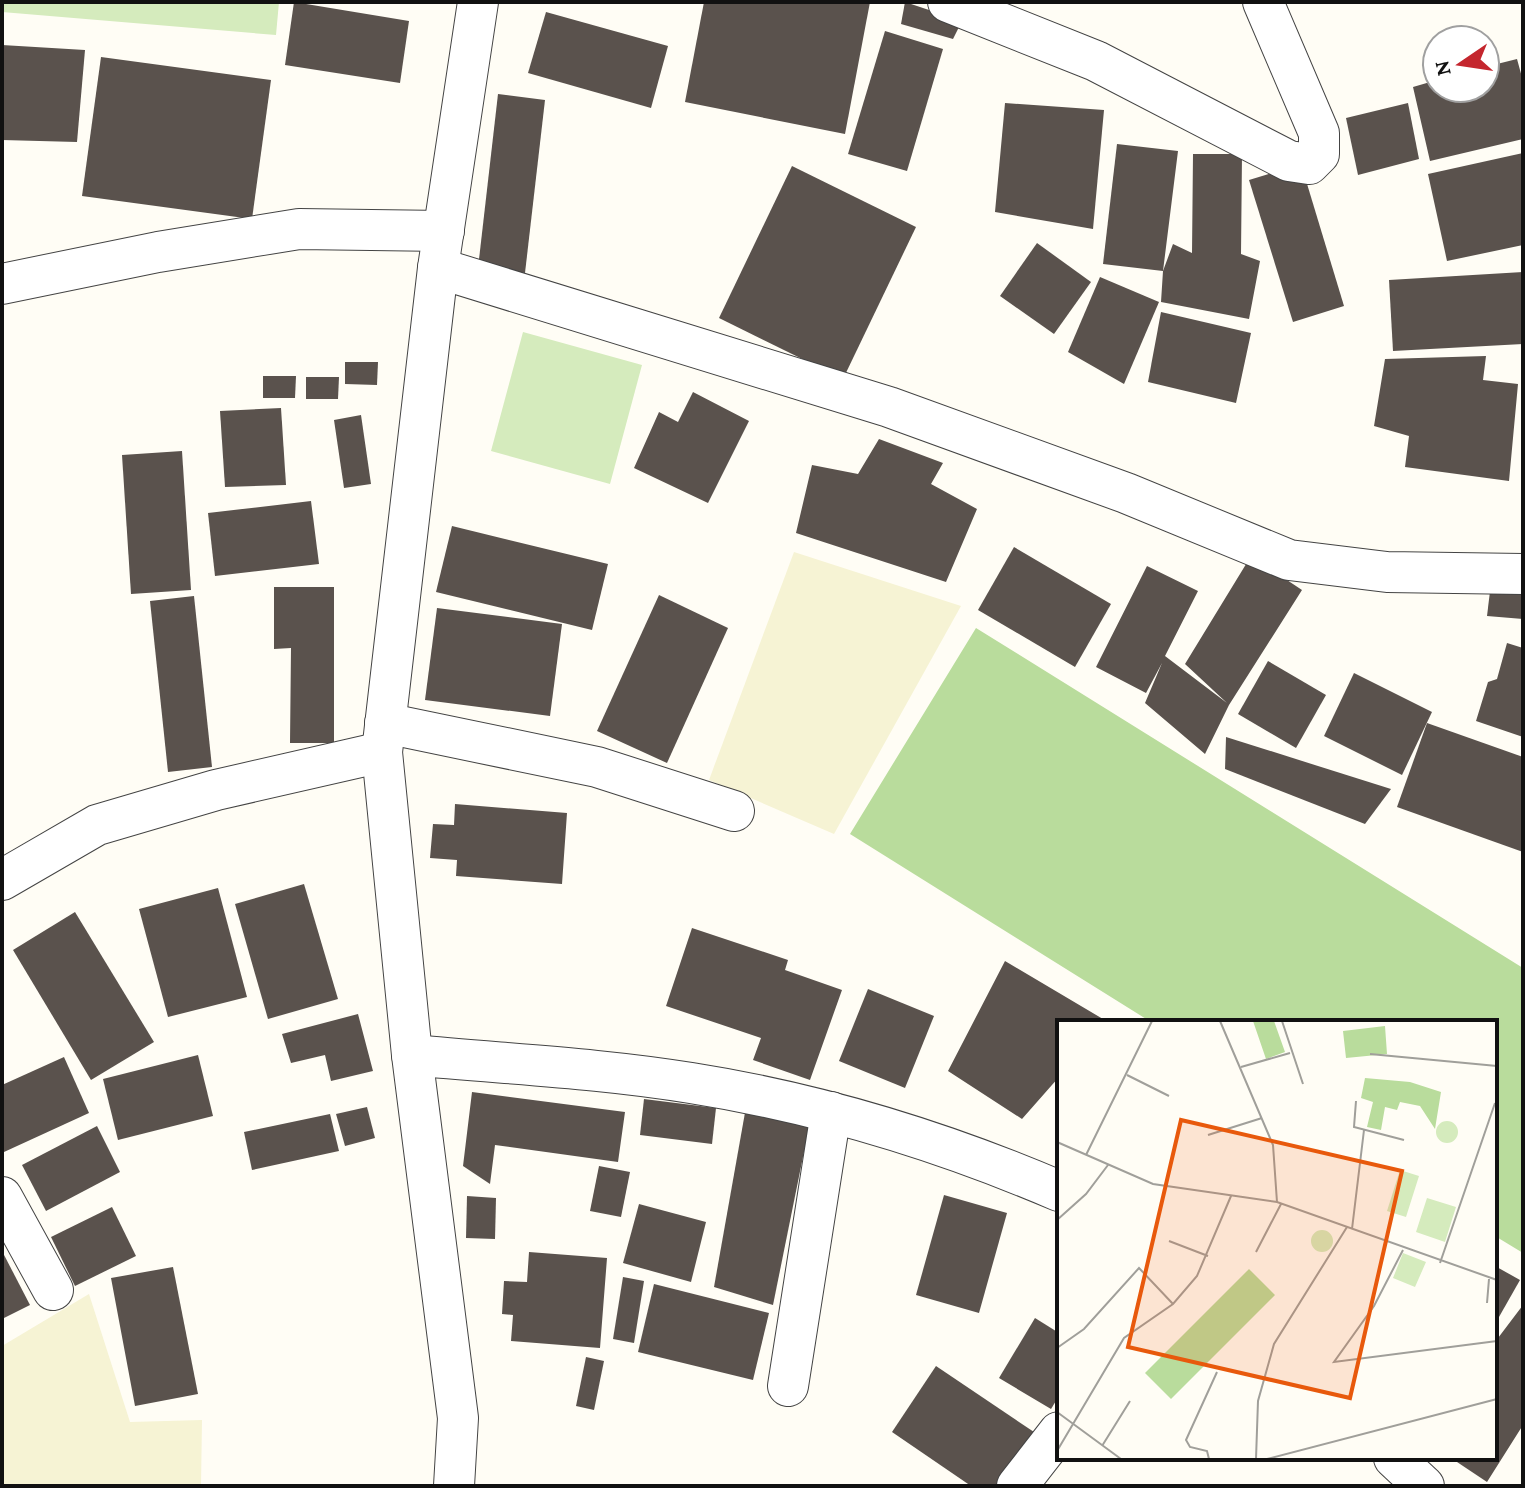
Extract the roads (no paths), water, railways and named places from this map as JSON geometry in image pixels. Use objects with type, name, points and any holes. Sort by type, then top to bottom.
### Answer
[{"type":"street","points":[[454,1486],[458,1418],[412,1055],[383,738],[441,250],[478,2]]},
{"type":"street","points":[[948,2],[1096,61],[1289,161],[1309,164],[1319,154],[1319,133],[1263,2]]},
{"type":"street","points":[[2,284],[158,252],[299,229],[441,250],[1126,493],[1289,560],[1387,572],[1523,574]]},
{"type":"street","points":[[2,880],[97,825],[383,738],[597,767],[734,811]]},
{"type":"street","points":[[412,1055],[691,1082],[831,1112],[973,1154],[1057,1190]]},
{"type":"street","points":[[788,1386],[831,1112]]},
{"type":"street","points":[[2,1197],[53,1290]]},
{"type":"street","points":[[1017,1486],[1057,1435]]},
{"type":"street","points":[[1396,1460],[1424,1486]]}]
